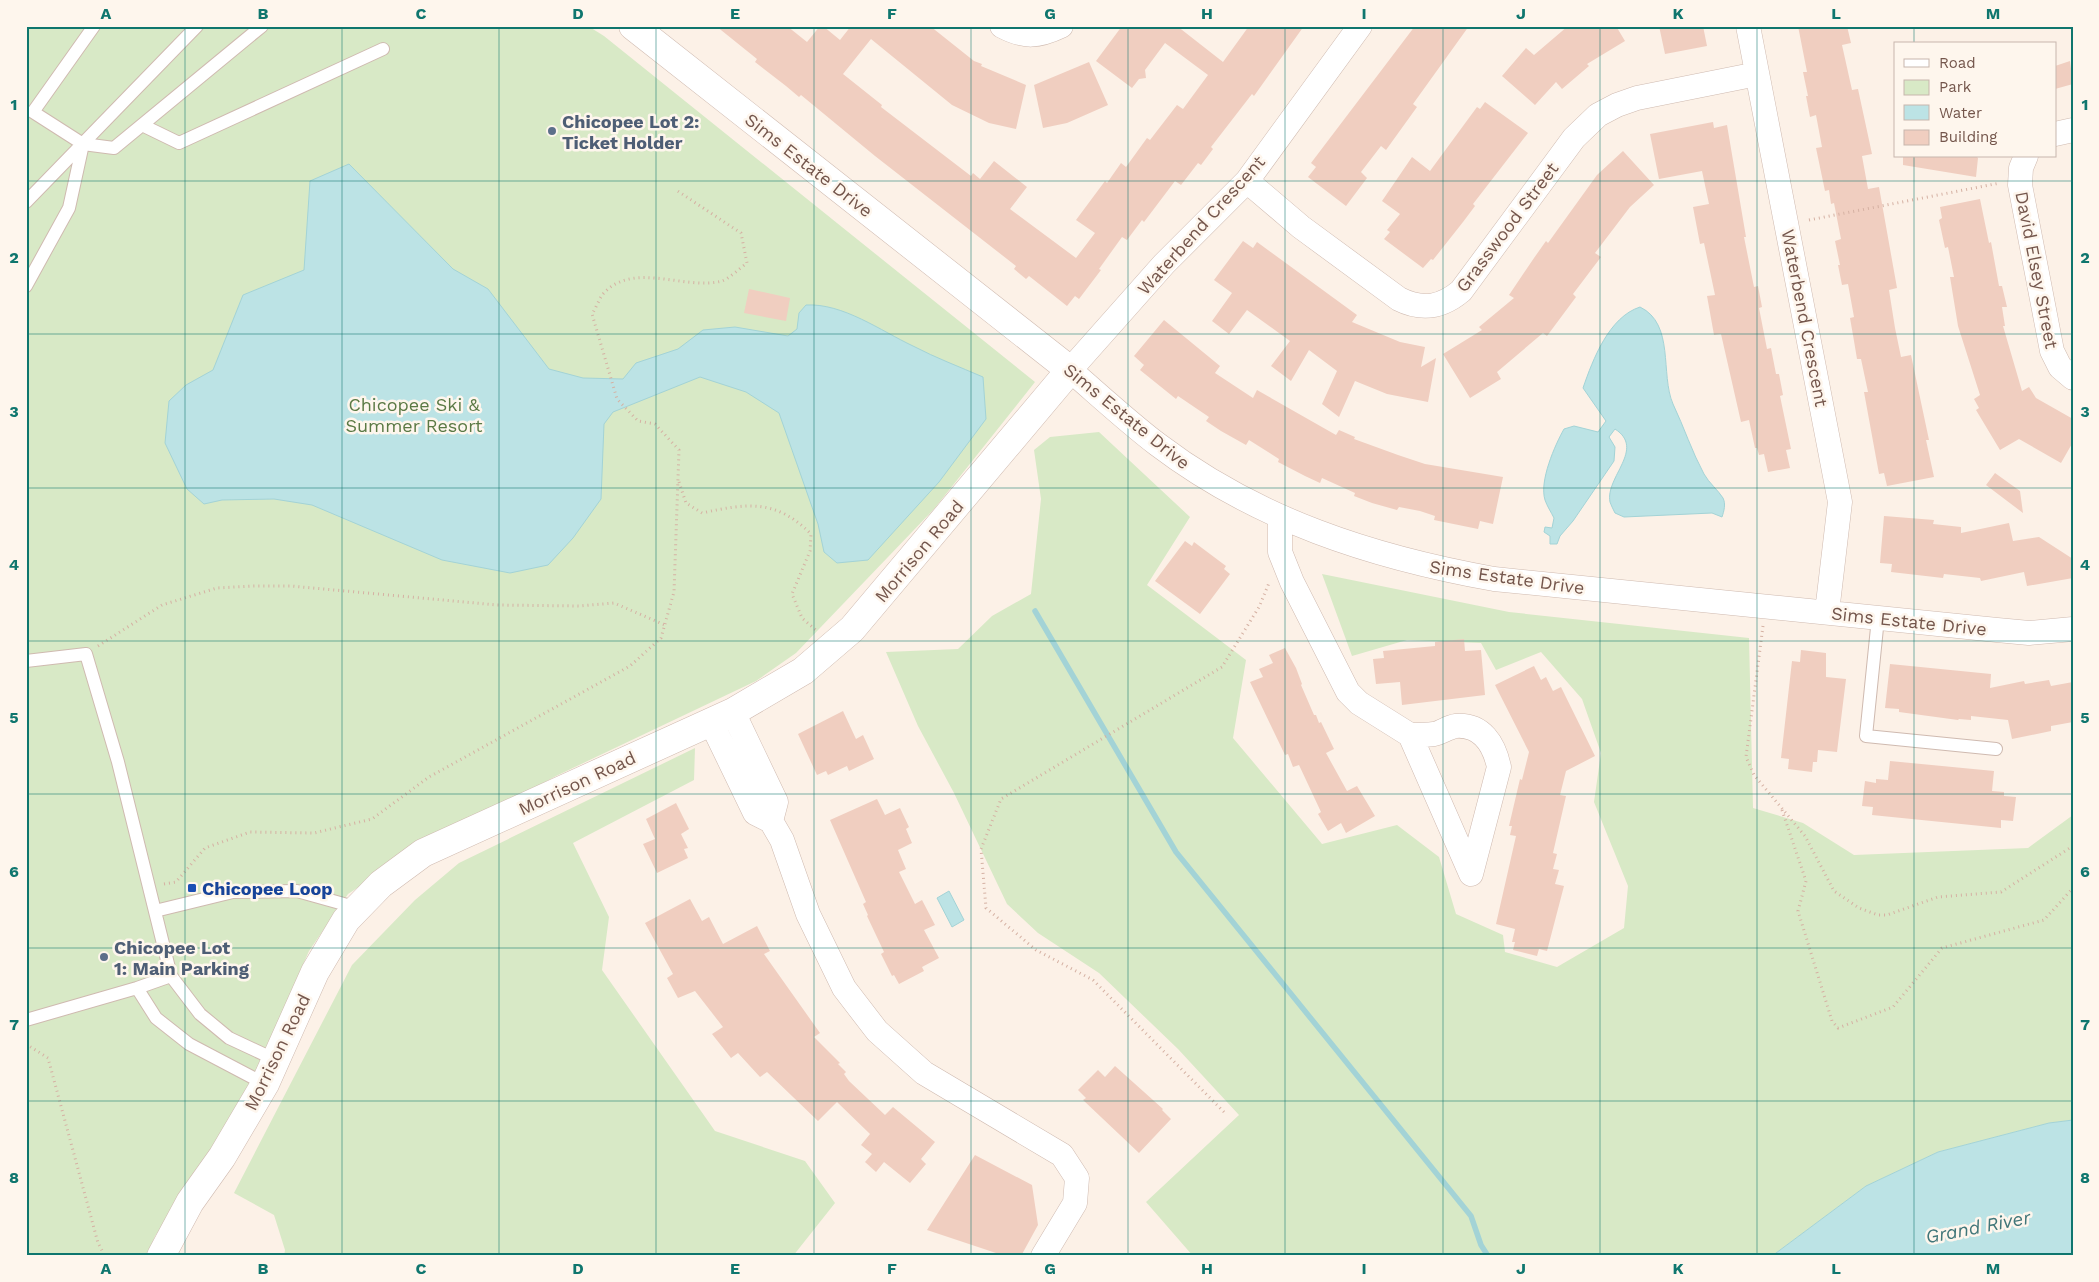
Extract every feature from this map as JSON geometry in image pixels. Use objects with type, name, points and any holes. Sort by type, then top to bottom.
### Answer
[{"type":"street","name":"Sims Estate Drive","points":[[633,26],[1070,370],[1157,443],[1226,489],[1280,517],[1345,543],[1437,569],[1494,579],[2029,632],[2073,629]]},
{"type":"street","points":[[1002,26],[1015,33],[1040,36],[1061,26]]},
{"type":"street","name":"Waterbend Crescent","points":[[1070,370],[1164,264],[1246,181],[1360,26]]},
{"type":"street","name":"Waterbend Crescent","points":[[1748,26],[1840,502],[1827,612]]},
{"type":"street","name":"Grasswood Street","points":[[1246,181],[1302,227],[1399,299],[1417,306],[1435,306],[1449,301],[1462,291],[1574,138],[1598,115],[1617,105],[1637,98],[1757,74]]},
{"type":"street","points":[[2056,134],[2073,130]]},
{"type":"street","name":"David Elsey Street","points":[[2025,158],[2021,168],[2020,185],[2052,351],[2060,367],[2073,378]]},
{"type":"street","name":"Morrison Road","points":[[161,1256],[190,1202],[222,1157],[270,1072],[315,972],[346,920],[381,884],[423,854],[722,717],[803,671],[852,630],[1070,370]]},
{"type":"street","points":[[1280,517],[1280,552],[1292,582],[1348,692],[1359,703],[1410,735],[1471,874],[1498,767],[1495,749],[1485,735],[1471,728],[1455,726],[1435,734],[1410,735]]},
{"type":"street","points":[[722,717],[776,802],[771,820],[782,840],[808,914],[844,988],[877,1031],[924,1073],[1062,1155],[1078,1178],[1075,1203],[1043,1256]]},
{"type":"lane","points":[[94,26],[33,112],[83,144],[114,148],[262,26]]},
{"type":"lane","points":[[26,202],[197,26]]},
{"type":"lane","points":[[142,125],[179,143],[383,49]]},
{"type":"lane","points":[[26,286],[69,208],[83,144]]},
{"type":"lane","points":[[1878,618],[1866,736],[1996,749]]},
{"type":"lane","points":[[26,661],[86,654],[118,762],[171,976],[200,1014],[270,1072]]},
{"type":"lane","points":[[155,911],[233,892],[297,891],[358,908]]},
{"type":"lane","points":[[26,1020],[137,988],[171,976]]},
{"type":"lane","points":[[137,988],[156,1018],[189,1044],[270,1072]]},
{"type":"path","points":[[1809,220],[2000,183]]},
{"type":"path","points":[[148,886],[176,882],[205,848],[250,832],[314,833],[372,820],[429,777],[630,666],[661,638],[674,592],[680,450],[655,424],[638,421],[617,399],[592,314],[604,293],[623,280],[654,278],[693,283],[723,280],[747,263],[741,233],[676,190]]},
{"type":"path","points":[[678,479],[686,503],[702,512],[730,506],[761,505],[784,512],[811,534],[810,550],[792,594],[802,618],[823,636]]},
{"type":"path","points":[[1224,1112],[1093,980],[1036,950],[986,908],[981,848],[1001,799],[1222,667],[1259,608],[1280,552]]},
{"type":"path","points":[[86,654],[162,605],[217,588],[254,586],[290,586],[497,605],[579,606],[614,603],[665,625]]},
{"type":"path","points":[[1766,606],[1747,732],[1746,757],[1754,775],[1805,836],[1834,891],[1859,908],[1878,915],[1887,915],[1938,897],[2001,892],[2073,846]]},
{"type":"path","points":[[1780,807],[1806,881],[1798,911],[1832,1021],[1838,1028],[1893,1007],[1942,948],[2044,920],[2073,888]]},
{"type":"path","points":[[26,1044],[48,1058],[98,1243],[105,1256]]},
{"type":"green space","name":"Chicopee Ski & Summer Resort","points":[[26,26],[588,26],[604,36],[1035,382],[934,509],[796,653],[756,681],[556,776],[395,863],[348,894],[309,951],[247,1092],[208,1163],[155,1236],[147,1256],[26,1256]]},
{"type":"green space","points":[[1099,432],[1190,517],[1147,585],[1246,660],[1233,738],[1322,844],[1397,825],[1439,857],[1456,914],[1503,935],[1505,952],[1557,967],[1624,928],[1628,886],[1594,802],[1601,753],[1582,699],[1541,652],[1496,670],[1481,643],[1407,640],[1352,656],[1322,574],[1509,612],[1749,638],[1753,808],[1803,823],[1854,855],[2028,848],[2073,815],[2073,1120],[2049,1123],[1938,1152],[1866,1186],[1772,1256],[1193,1256],[1146,1202],[1239,1115],[1178,1049],[1099,973],[1038,933],[1007,904],[954,793],[918,726],[886,652],[958,649],[992,616],[1031,594],[1041,499],[1034,450],[1050,437]]},
{"type":"green space","points":[[695,748],[694,780],[573,843],[609,917],[602,970],[715,1131],[805,1161],[835,1203],[793,1256],[284,1256],[285,1250],[274,1215],[234,1193],[352,965],[415,900],[459,863]]},
{"type":"water","points":[[349,164],[453,269],[488,289],[549,369],[583,378],[623,379],[636,363],[678,349],[703,330],[735,327],[788,336],[797,329],[799,313],[806,305],[820,306],[848,313],[922,350],[983,377],[986,419],[939,482],[868,560],[837,563],[824,552],[818,524],[779,413],[746,392],[700,377],[613,412],[604,424],[601,499],[573,538],[548,565],[510,573],[442,560],[312,505],[274,499],[222,500],[204,504],[187,489],[165,443],[169,401],[186,385],[213,370],[243,295],[304,270],[310,181]]},
{"type":"water","points":[[1640,307],[1651,315],[1658,325],[1665,351],[1667,379],[1673,404],[1704,474],[1724,500],[1725,505],[1722,517],[1712,513],[1624,517],[1615,513],[1610,502],[1610,493],[1626,454],[1627,445],[1623,437],[1615,429],[1609,437],[1615,447],[1614,461],[1573,521],[1560,536],[1557,544],[1550,544],[1550,536],[1544,532],[1545,527],[1552,528],[1554,518],[1546,502],[1544,483],[1552,453],[1564,429],[1574,426],[1598,432],[1606,421],[1583,388],[1597,352],[1611,329],[1629,312]]},
{"type":"water","points":[[949,891],[964,920],[952,927],[937,898]]},
{"type":"water","name":"Grand River","points":[[2073,1120],[2073,1256],[1772,1256],[1866,1186],[1938,1152],[2049,1123]]},
{"type":"building","points":[[716,26],[787,26],[807,42],[820,26],[823,26],[840,40],[851,26],[930,26],[974,61],[982,64],[981,66],[1026,85],[1016,129],[989,123],[952,105],[871,39],[843,74],[882,105],[881,107],[971,176],[973,173],[980,179],[994,161],[1027,187],[1010,209],[1076,258],[1095,233],[1076,220],[1121,163],[1126,167],[1147,138],[1150,140],[1177,105],[1183,109],[1208,75],[1165,43],[1145,70],[1146,78],[1139,79],[1132,88],[1096,61],[1122,26],[1177,26],[1223,62],[1249,26],[1304,26],[1254,96],[1252,94],[1211,147],[1213,149],[1201,165],[1198,163],[1181,185],[1175,181],[1144,222],[1142,220],[1127,240],[1122,237],[1099,269],[1101,270],[1079,299],[1075,296],[1067,306],[1029,276],[1026,279],[1014,269],[1016,266],[875,156],[801,95],[799,97],[755,62],[757,59]]},
{"type":"building","points":[[1415,26],[1469,26],[1413,104],[1417,107],[1386,150],[1381,146],[1361,172],[1367,178],[1346,206],[1308,177],[1316,167],[1311,163]]},
{"type":"building","points":[[1568,26],[1616,26],[1625,41],[1587,64],[1589,66],[1562,89],[1556,82],[1535,105],[1502,76],[1526,48],[1534,55]]},
{"type":"building","points":[[1659,26],[1703,26],[1707,46],[1665,54]]},
{"type":"building","points":[[1798,26],[1847,26],[1851,43],[1842,45],[1852,90],[1858,89],[1872,154],[1862,156],[1868,189],[1879,187],[1897,288],[1889,290],[1895,328],[1901,357],[1911,355],[1929,440],[1926,440],[1934,477],[1887,486],[1884,473],[1879,474],[1864,392],[1868,392],[1861,359],[1857,359],[1850,318],[1854,317],[1848,284],[1842,285],[1838,265],[1840,265],[1835,241],[1841,239],[1834,203],[1831,204],[1829,190],[1825,191],[1816,148],[1822,147],[1816,115],[1810,117],[1806,96],[1808,96],[1803,72],[1807,72]]},
{"type":"building","points":[[2070,61],[2073,84],[2056,89],[2056,66]]},
{"type":"building","points":[[1089,62],[1108,105],[1067,123],[1043,128],[1034,85]]},
{"type":"building","points":[[1485,102],[1528,133],[1473,204],[1475,206],[1463,222],[1433,260],[1431,259],[1423,268],[1384,239],[1390,232],[1387,230],[1400,214],[1382,201],[1412,157],[1430,171],[1477,107],[1480,109]]},
{"type":"building","points":[[1713,122],[1714,128],[1727,125],[1746,237],[1744,237],[1754,287],[1758,286],[1762,307],[1759,308],[1767,349],[1771,348],[1776,374],[1779,374],[1783,395],[1780,396],[1791,449],[1786,450],[1790,468],[1768,472],[1764,454],[1759,455],[1757,448],[1755,448],[1749,420],[1741,422],[1721,334],[1714,335],[1707,296],[1715,295],[1704,243],[1700,244],[1693,207],[1709,204],[1702,171],[1659,179],[1650,134]]},
{"type":"building","points":[[1623,151],[1654,185],[1630,207],[1595,253],[1601,257],[1573,294],[1576,297],[1547,336],[1543,333],[1497,372],[1501,379],[1470,398],[1443,354],[1482,330],[1479,327],[1514,298],[1509,295],[1546,241],[1548,243],[1597,175]]},
{"type":"building","points":[[1903,158],[1978,158],[1976,177],[1903,165]]},
{"type":"building","points":[[1980,199],[1989,243],[1991,242],[1999,286],[2002,286],[2007,307],[2002,307],[2005,326],[2003,326],[2022,391],[2029,387],[2036,398],[2073,419],[2073,442],[2061,463],[2019,439],[2000,450],[1976,410],[1979,408],[1974,399],[1980,395],[1958,326],[1950,277],[1954,277],[1948,247],[1945,248],[1939,220],[1942,218],[1940,207]]},
{"type":"building","points":[[1243,241],[1253,248],[1257,242],[1357,315],[1352,322],[1400,342],[1425,347],[1421,367],[1436,358],[1428,402],[1387,394],[1355,381],[1339,417],[1322,404],[1337,371],[1309,350],[1291,381],[1271,366],[1290,341],[1247,310],[1229,334],[1212,321],[1232,293],[1214,280]]},
{"type":"building","points":[[749,289],[790,298],[786,321],[744,313]]},
{"type":"building","points":[[1164,320],[1220,366],[1215,373],[1253,398],[1257,390],[1336,435],[1339,430],[1355,437],[1354,439],[1425,464],[1503,477],[1493,524],[1480,521],[1478,529],[1434,520],[1435,516],[1420,511],[1399,507],[1397,510],[1372,503],[1354,496],[1355,493],[1322,478],[1320,483],[1305,476],[1278,462],[1279,459],[1249,440],[1246,445],[1221,431],[1206,421],[1209,417],[1178,396],[1176,399],[1140,370],[1144,365],[1134,356]]},
{"type":"building","points":[[1995,473],[2020,491],[2023,513],[1986,485]]},
{"type":"building","points":[[1884,516],[1934,520],[1933,524],[1961,527],[1961,533],[2009,523],[2013,541],[2039,537],[2073,559],[2073,578],[2027,586],[2024,572],[1981,581],[1980,578],[1944,574],[1943,578],[1891,572],[1892,564],[1880,563]]},
{"type":"building","points":[[1185,541],[1192,546],[1194,542],[1226,566],[1224,569],[1230,574],[1200,614],[1155,581]]},
{"type":"building","points":[[1464,639],[1465,651],[1481,650],[1485,695],[1402,705],[1400,682],[1376,684],[1373,659],[1384,658],[1383,651],[1435,646],[1435,642]]},
{"type":"building","points":[[1285,648],[1296,668],[1314,715],[1316,715],[1319,723],[1321,722],[1334,749],[1326,753],[1347,791],[1357,786],[1375,816],[1346,833],[1341,823],[1328,831],[1318,814],[1321,812],[1299,765],[1293,767],[1288,754],[1285,755],[1250,682],[1263,677],[1259,669],[1273,663],[1269,655]]},
{"type":"building","points":[[1801,650],[1826,653],[1826,677],[1846,679],[1837,752],[1818,750],[1817,762],[1813,762],[1812,772],[1788,769],[1789,759],[1781,758],[1792,661],[1800,662]]},
{"type":"building","points":[[1890,664],[1991,674],[1990,688],[2024,681],[2025,684],[2049,680],[2051,686],[2073,682],[2073,722],[2051,726],[2051,731],[2012,739],[2008,720],[1971,716],[1971,720],[1958,720],[1899,712],[1899,709],[1885,708]]},
{"type":"building","points":[[1534,666],[1541,680],[1546,677],[1553,691],[1561,687],[1595,756],[1566,771],[1560,795],[1566,796],[1553,853],[1557,854],[1553,869],[1559,870],[1555,884],[1564,886],[1547,951],[1539,949],[1537,956],[1513,950],[1515,942],[1512,942],[1515,929],[1496,924],[1516,836],[1510,835],[1512,826],[1509,826],[1520,779],[1522,780],[1529,752],[1495,685]]},
{"type":"building","points":[[843,711],[856,739],[863,735],[874,759],[849,771],[847,766],[828,775],[826,771],[817,775],[798,734]]},
{"type":"building","points":[[1890,761],[1994,771],[1992,791],[2004,792],[2004,796],[2016,797],[2013,821],[2001,820],[2001,828],[1872,815],[1873,807],[1862,806],[1865,781],[1876,783],[1876,779],[1888,780]]},
{"type":"building","points":[[877,799],[885,815],[900,808],[909,827],[906,829],[912,843],[898,850],[906,869],[899,872],[915,904],[922,900],[935,925],[924,930],[939,958],[922,967],[924,971],[899,984],[894,975],[892,976],[881,954],[884,952],[863,904],[866,902],[830,820]]},
{"type":"building","points":[[676,803],[689,829],[681,834],[688,848],[684,849],[688,858],[657,873],[643,844],[655,839],[646,819]]},
{"type":"building","points":[[690,899],[702,921],[709,917],[723,944],[757,926],[770,951],[764,954],[820,1033],[814,1037],[840,1063],[838,1064],[846,1072],[844,1074],[849,1081],[885,1115],[893,1107],[935,1142],[921,1159],[926,1164],[910,1183],[884,1162],[876,1172],[865,1162],[872,1154],[861,1145],[870,1134],[837,1102],[818,1121],[767,1072],[760,1077],[738,1053],[731,1058],[712,1034],[723,1027],[695,991],[678,998],[667,978],[673,974],[645,923]]},
{"type":"building","points":[[1115,1066],[1163,1109],[1171,1119],[1139,1153],[1083,1100],[1086,1098],[1078,1090],[1098,1070],[1105,1077]]},
{"type":"building","points":[[975,1155],[1032,1185],[1038,1225],[1021,1256],[1005,1256],[927,1230]]},
{"type":"waterway","points":[[1035,611],[1176,852],[1471,1216],[1481,1245],[1488,1256]]},
{"type":"place","name":"Chicopee Lot 2: Ticket Holder","points":[[552,131]]},
{"type":"place","name":"Chicopee Loop","points":[[192,888]]},
{"type":"place","name":"Chicopee Lot 1: Main Parking","points":[[104,957]]}]
